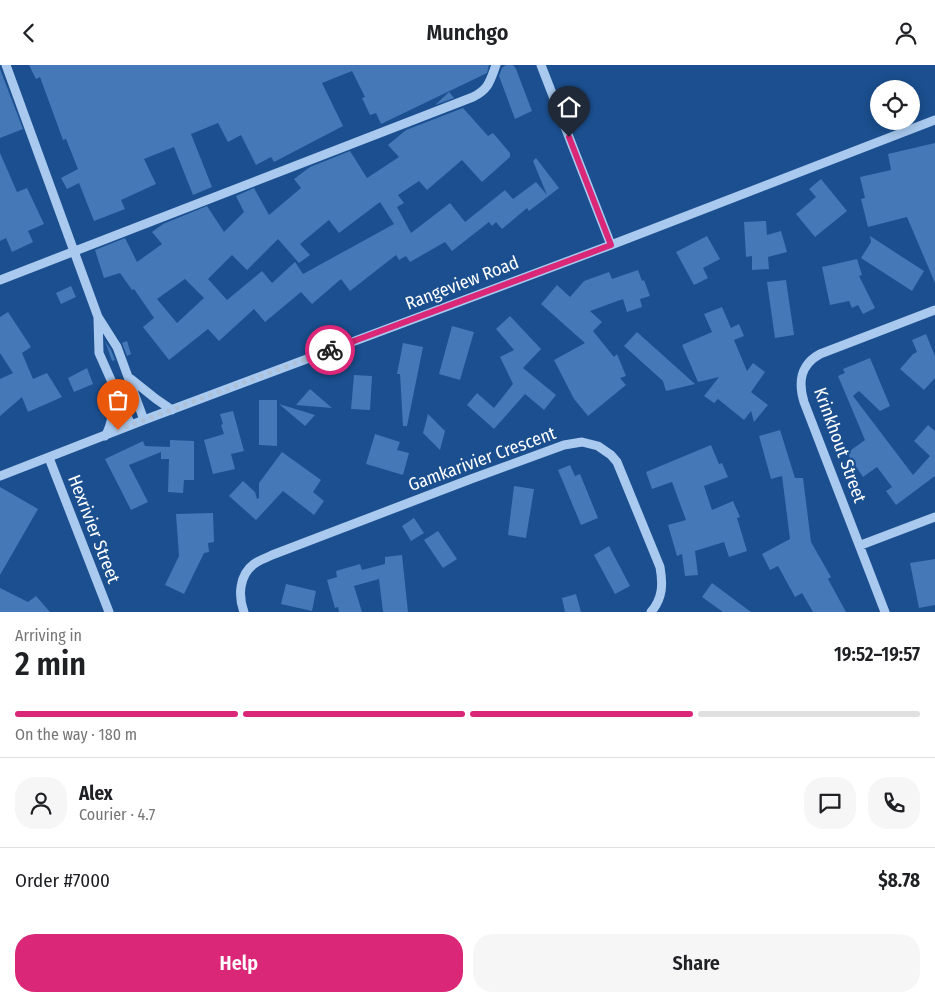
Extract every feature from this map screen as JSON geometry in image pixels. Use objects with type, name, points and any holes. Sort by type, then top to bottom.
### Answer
[{"type":"street","points":[[6,65],[98,317],[117,347],[144,420]]},
{"type":"street","points":[[0,280],[473,97],[483,92],[489,84],[496,65]]},
{"type":"street","points":[[541,65],[611,245]]},
{"type":"street","name":"Rangeview Road","points":[[0,476],[611,245],[935,120]]},
{"type":"street","name":"Krinkhout Street","points":[[885,612],[804,402],[801,392],[802,372],[808,363],[820,354],[935,310]]},
{"type":"street","points":[[98,317],[99,353],[132,425]]},
{"type":"street","points":[[129,377],[172,410]]},
{"type":"street","points":[[113,385],[129,377]]},
{"type":"street","points":[[105,436],[109,430],[112,414],[113,385]]},
{"type":"street","name":"Gamkarivier Crescent","points":[[244,612],[240,599],[241,589],[246,571],[254,564],[272,555],[471,479],[564,445],[582,442],[605,449],[617,462],[660,567],[663,581],[659,600],[651,612]]},
{"type":"street","name":"Hexrivier Street","points":[[49,458],[109,612]]},
{"type":"street","points":[[860,545],[935,517]]},
{"type":"building","points":[[29,65],[489,65],[487,73],[381,124],[376,113],[370,115],[362,98],[365,97],[352,71],[322,83],[343,126],[274,162],[271,157],[256,165],[241,135],[228,142],[218,123],[191,134],[212,187],[193,195],[174,147],[144,159],[156,184],[121,200],[125,209],[94,221],[79,183],[67,189],[61,178],[78,169],[66,139],[63,140],[40,77],[36,79]]},
{"type":"building","points":[[506,65],[513,65],[516,69],[532,111],[515,119],[499,76],[502,68]]},
{"type":"building","points":[[0,69],[23,129],[0,138]]},
{"type":"building","points":[[449,92],[454,98],[435,105]]},
{"type":"building","points":[[463,108],[488,136],[493,133],[510,153],[510,157],[482,182],[462,160],[427,190],[419,181],[398,195],[404,203],[397,207],[411,233],[450,203],[465,222],[505,190],[513,199],[536,182],[547,195],[533,161],[536,158],[559,188],[529,211],[527,208],[502,229],[496,222],[492,226],[489,222],[452,251],[445,242],[410,262],[406,256],[399,260],[396,255],[350,291],[341,279],[312,304],[301,292],[265,322],[254,309],[219,341],[208,329],[169,360],[143,327],[154,318],[134,289],[132,290],[120,273],[104,278],[95,250],[125,238],[137,262],[162,244],[152,232],[163,224],[207,206],[224,232],[244,212],[236,196],[254,188],[269,215],[301,188],[294,179],[310,167],[350,151],[367,178],[399,157],[388,145],[406,130]],"holes":[[[380,202],[394,224],[303,274],[295,262],[272,283],[262,271],[227,300],[208,279],[232,255],[247,270],[278,239],[299,263],[310,255],[300,244],[329,220],[339,233]],[[185,279],[204,298],[177,323],[157,299]]]},
{"type":"building","points":[[935,143],[935,283],[907,217],[868,227],[861,199],[865,198],[860,177],[891,170],[888,154]]},
{"type":"building","points":[[0,153],[17,192],[27,188],[44,224],[28,231],[33,242],[12,252],[6,238],[0,241]]},
{"type":"building","points":[[821,179],[847,211],[815,237],[796,214],[816,197],[809,189]]},
{"type":"building","points":[[766,221],[767,235],[781,231],[787,252],[768,257],[769,269],[752,270],[752,256],[746,257],[744,222]]},
{"type":"building","points":[[707,236],[720,259],[703,268],[708,278],[694,285],[676,252]]},
{"type":"building","points":[[870,236],[924,271],[912,291],[861,258],[871,242]]},
{"type":"building","points":[[857,259],[862,275],[859,276],[875,308],[863,314],[858,305],[852,308],[849,301],[830,305],[822,267]]},
{"type":"building","points":[[638,270],[650,296],[640,299],[642,307],[627,312],[623,299],[590,311],[602,322],[593,331],[614,357],[617,354],[626,376],[620,378],[626,385],[588,416],[574,399],[554,360],[585,343],[541,304],[557,285],[570,297],[584,281],[609,272],[612,279]]},
{"type":"building","points":[[786,280],[794,335],[775,338],[767,282]]},
{"type":"building","points":[[71,286],[76,297],[61,304],[56,293]]},
{"type":"building","points":[[722,307],[731,328],[739,324],[744,336],[734,340],[747,371],[753,363],[765,372],[751,392],[768,405],[754,422],[751,411],[744,420],[718,399],[714,403],[704,396],[719,377],[698,382],[682,345],[712,332],[704,314]]},
{"type":"building","points":[[8,312],[31,347],[22,353],[33,379],[47,373],[62,397],[28,412],[22,397],[0,416],[0,379],[13,373],[0,353],[0,317]]},
{"type":"building","points":[[510,316],[541,349],[523,368],[556,395],[544,410],[525,394],[494,429],[467,405],[477,393],[494,408],[513,384],[500,357],[514,350],[496,329]]},
{"type":"building","points":[[452,326],[474,332],[460,380],[439,374]]},
{"type":"building","points":[[637,332],[695,384],[666,391],[663,381],[624,346]]},
{"type":"building","points":[[926,334],[935,356],[935,378],[924,390],[900,369],[917,352],[912,340]]},
{"type":"building","points":[[105,341],[111,350],[115,360],[112,361]]},
{"type":"building","points":[[127,341],[131,354],[127,356],[122,343]]},
{"type":"building","points":[[403,343],[423,347],[407,426],[403,426],[400,374],[397,374]]},
{"type":"building","points":[[870,358],[890,406],[880,411],[859,391],[853,396],[913,475],[930,456],[914,441],[928,425],[935,431],[935,476],[896,505],[886,491],[892,487],[877,467],[863,477],[847,453],[865,440],[838,376],[845,373],[843,369]]},
{"type":"building","points":[[87,368],[93,384],[74,392],[68,378]]},
{"type":"building","points":[[354,375],[372,376],[370,410],[351,409]]},
{"type":"building","points":[[310,389],[332,408],[296,405]]},
{"type":"building","points":[[259,400],[277,400],[277,446],[259,445]]},
{"type":"building","points":[[279,404],[315,415],[305,426]]},
{"type":"building","points":[[233,411],[244,451],[231,454],[235,469],[213,474],[204,440],[224,434],[220,414]]},
{"type":"building","points":[[428,414],[445,431],[440,450],[423,433]]},
{"type":"building","points":[[780,430],[795,478],[803,478],[811,542],[831,577],[828,579],[846,612],[813,612],[802,593],[795,597],[778,566],[770,570],[762,554],[790,539],[782,476],[771,479],[759,436]]},
{"type":"building","points":[[375,434],[400,442],[397,450],[409,453],[403,475],[366,464]]},
{"type":"building","points":[[170,440],[194,441],[194,480],[184,480],[183,493],[168,492],[169,459],[161,459],[161,452],[129,465],[148,502],[131,510],[105,459],[143,441],[145,446],[170,447]]},
{"type":"building","points":[[711,445],[719,464],[722,463],[728,477],[704,486],[712,510],[733,501],[740,517],[737,518],[747,551],[729,557],[724,542],[695,551],[698,575],[685,576],[682,554],[677,556],[668,525],[686,520],[672,482],[652,489],[646,472]]},
{"type":"building","points":[[282,452],[321,480],[313,492],[324,501],[314,515],[283,491],[256,520],[229,496],[243,481],[255,492],[257,499],[259,498],[259,483]]},
{"type":"building","points":[[570,465],[575,476],[580,474],[598,518],[581,525],[558,470]]},
{"type":"building","points":[[514,486],[534,489],[526,538],[508,535]]},
{"type":"building","points":[[0,487],[38,509],[0,575]]},
{"type":"building","points":[[213,513],[214,542],[208,543],[209,552],[204,553],[184,594],[165,585],[179,556],[176,514]]},
{"type":"building","points":[[414,518],[424,533],[411,541],[402,526]]},
{"type":"building","points":[[438,531],[457,559],[443,568],[424,540]]},
{"type":"building","points":[[609,546],[630,586],[615,594],[594,555]]},
{"type":"building","points":[[402,555],[408,612],[383,612],[379,579],[354,586],[362,612],[339,612],[338,607],[335,608],[327,580],[337,577],[336,571],[360,564],[362,570],[385,564],[385,557]]},
{"type":"building","points":[[935,559],[935,605],[919,608],[910,563]]},
{"type":"building","points":[[712,583],[751,612],[723,612],[702,597]]},
{"type":"building","points":[[286,584],[316,591],[312,611],[281,604]]},
{"type":"building","points":[[0,588],[28,602],[36,596],[50,612],[0,612]]},
{"type":"building","points":[[576,594],[581,612],[565,612],[562,598]]},
{"type":"way so far","points":[[118,430],[330,350]]},
{"type":"route","points":[[330,350],[611,245],[569,137]]}]
